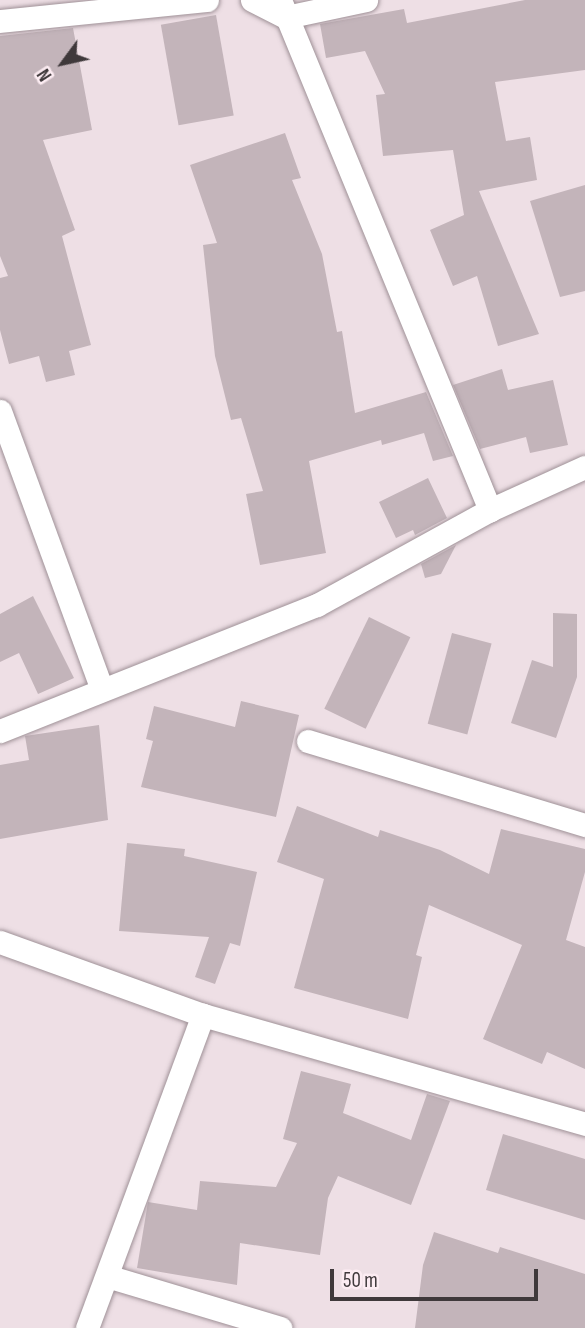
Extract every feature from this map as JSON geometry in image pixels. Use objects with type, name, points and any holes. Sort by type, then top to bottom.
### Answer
[{"type":"street","points":[[0,21],[207,0]]},
{"type":"street","points":[[252,0],[283,8],[366,0]]},
{"type":"street","points":[[283,8],[490,510]]},
{"type":"street","points":[[0,411],[102,689]]},
{"type":"street","points":[[0,731],[317,605],[490,510],[585,467]]},
{"type":"street","points":[[308,741],[585,825]]},
{"type":"street","points":[[0,942],[202,1015],[585,1124]]},
{"type":"street","points":[[88,1328],[202,1015]]},
{"type":"street","points":[[107,1276],[280,1328]]},
{"type":"building","points":[[525,0],[585,0],[585,70],[495,82],[506,141],[530,137],[537,180],[479,191],[539,334],[498,346],[477,276],[453,286],[430,230],[464,215],[453,150],[383,156],[376,95],[385,94],[365,51],[326,58],[320,24],[404,9],[407,23]]},
{"type":"building","points":[[216,15],[234,115],[179,125],[161,25]]},
{"type":"building","points":[[73,28],[92,130],[43,140],[75,230],[62,236],[91,345],[69,351],[75,375],[46,382],[39,356],[9,364],[0,330],[0,278],[8,276],[0,256],[0,36]]},
{"type":"building","points":[[285,133],[301,178],[292,180],[322,254],[337,332],[342,331],[355,413],[426,392],[453,456],[433,461],[424,433],[382,445],[381,440],[309,461],[326,553],[260,565],[246,494],[263,491],[241,418],[231,420],[215,356],[203,245],[217,243],[190,165]]},
{"type":"building","points":[[585,185],[585,291],[560,297],[530,201]]},
{"type":"building","points":[[502,369],[508,390],[553,380],[568,445],[530,453],[526,437],[480,449],[453,385]]},
{"type":"building","points":[[428,478],[447,518],[415,535],[413,530],[396,538],[379,502]]},
{"type":"building","points":[[456,545],[441,574],[425,578],[421,564]]},
{"type":"building","points":[[33,596],[74,678],[38,694],[19,653],[0,662],[0,614]]},
{"type":"building","points":[[553,613],[577,614],[577,677],[556,738],[511,723],[532,660],[553,667]]},
{"type":"building","points":[[369,617],[410,637],[366,729],[324,709]]},
{"type":"building","points":[[452,633],[492,644],[467,734],[428,724]]},
{"type":"building","points":[[241,701],[299,715],[276,817],[141,787],[153,741],[146,739],[154,706],[235,727]]},
{"type":"building","points":[[99,725],[108,820],[0,839],[0,765],[29,760],[25,736]]},
{"type":"building","points":[[297,806],[378,837],[380,830],[440,850],[489,874],[501,829],[585,849],[585,872],[566,940],[585,947],[585,1069],[547,1052],[542,1064],[483,1039],[522,945],[429,905],[416,955],[422,957],[408,1019],[294,988],[324,879],[277,862]]},
{"type":"building","points":[[127,843],[185,849],[184,856],[257,872],[240,946],[230,943],[215,984],[195,977],[209,937],[119,931]]},
{"type":"building","points":[[301,1071],[351,1084],[343,1113],[411,1140],[427,1094],[450,1101],[411,1205],[338,1176],[328,1198],[320,1255],[240,1243],[237,1285],[137,1268],[148,1202],[197,1210],[200,1181],[276,1187],[297,1143],[283,1139]]},
{"type":"building","points":[[503,1134],[585,1159],[585,1220],[486,1190]]},
{"type":"building","points":[[434,1232],[498,1253],[500,1247],[585,1274],[585,1328],[415,1328],[423,1265]]}]
